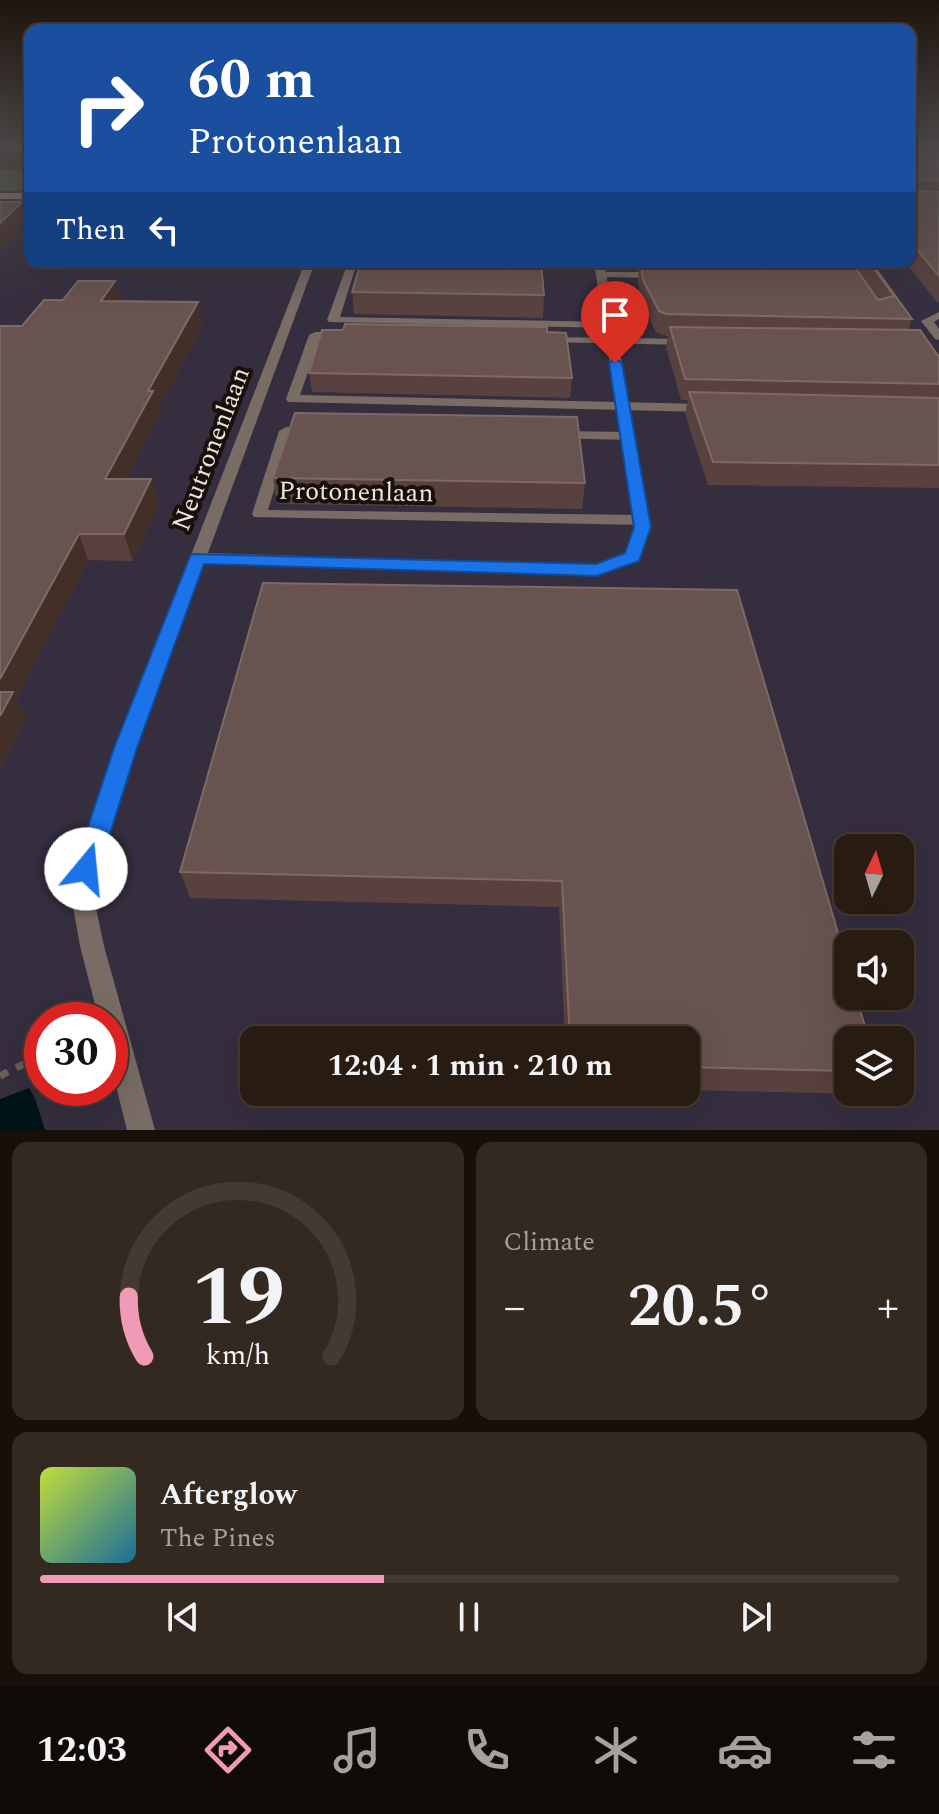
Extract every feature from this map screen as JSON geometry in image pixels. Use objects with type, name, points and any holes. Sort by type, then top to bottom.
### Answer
[{"type":"street","name":"Neutronenlaan","points":[[106,1002],[81,889],[126,748],[308,268]]},
{"type":"street","points":[[350,268],[333,320],[610,333],[707,342]]},
{"type":"street","points":[[197,558],[597,570],[633,556],[643,527],[600,268],[679,275]]},
{"type":"street","points":[[939,315],[927,321],[939,337]]},
{"type":"street","points":[[534,339],[610,333]]},
{"type":"street","points":[[362,336],[315,335],[292,399],[717,408]]},
{"type":"street","name":"Protonenlaan","points":[[333,432],[286,431],[259,514],[642,520]]},
{"type":"street","points":[[534,434],[628,436]]},
{"type":"street","name":"Neutronenlaan","points":[[128,1083],[141,1130]]},
{"type":"path","points":[[0,1076],[24,1064]]},
{"type":"shaded area","points":[[0,200],[24,200],[24,268],[916,268],[916,238],[926,200],[939,200],[939,1130],[5,1130],[0,1104]]},
{"type":"shaded area","points":[[24,1090],[24,1106],[38,1106],[45,1130],[0,1130],[0,1099]]},
{"type":"building","points":[[916,200],[939,200],[939,276],[916,248]]},
{"type":"building","points":[[0,202],[22,202],[0,223]]},
{"type":"building","points":[[359,268],[542,268],[544,295],[352,292]]},
{"type":"building","points":[[642,268],[856,268],[878,300],[894,296],[875,268],[912,319],[666,314],[659,311],[643,280]]},
{"type":"building","points":[[78,281],[115,281],[101,301],[198,302],[148,391],[153,391],[105,479],[151,479],[124,534],[79,534],[0,679],[0,326],[22,326],[44,300],[63,300]]},
{"type":"building","points":[[345,324],[547,327],[547,332],[566,333],[572,378],[309,373],[322,330],[343,330]]},
{"type":"building","points":[[670,327],[920,330],[939,357],[939,384],[685,379]]},
{"type":"building","points":[[689,392],[939,398],[939,465],[713,462]]},
{"type":"building","points":[[295,413],[577,417],[585,483],[273,478]]},
{"type":"building","points":[[263,583],[737,590],[837,930],[834,930],[834,1010],[860,1010],[865,1026],[834,1026],[834,1071],[700,1067],[700,1026],[569,1026],[562,881],[180,872]]},
{"type":"building","points":[[0,692],[13,692],[0,716]]},
{"type":"route","points":[[86,869],[126,748],[197,558],[597,570],[633,556],[643,527],[615,363]]}]
